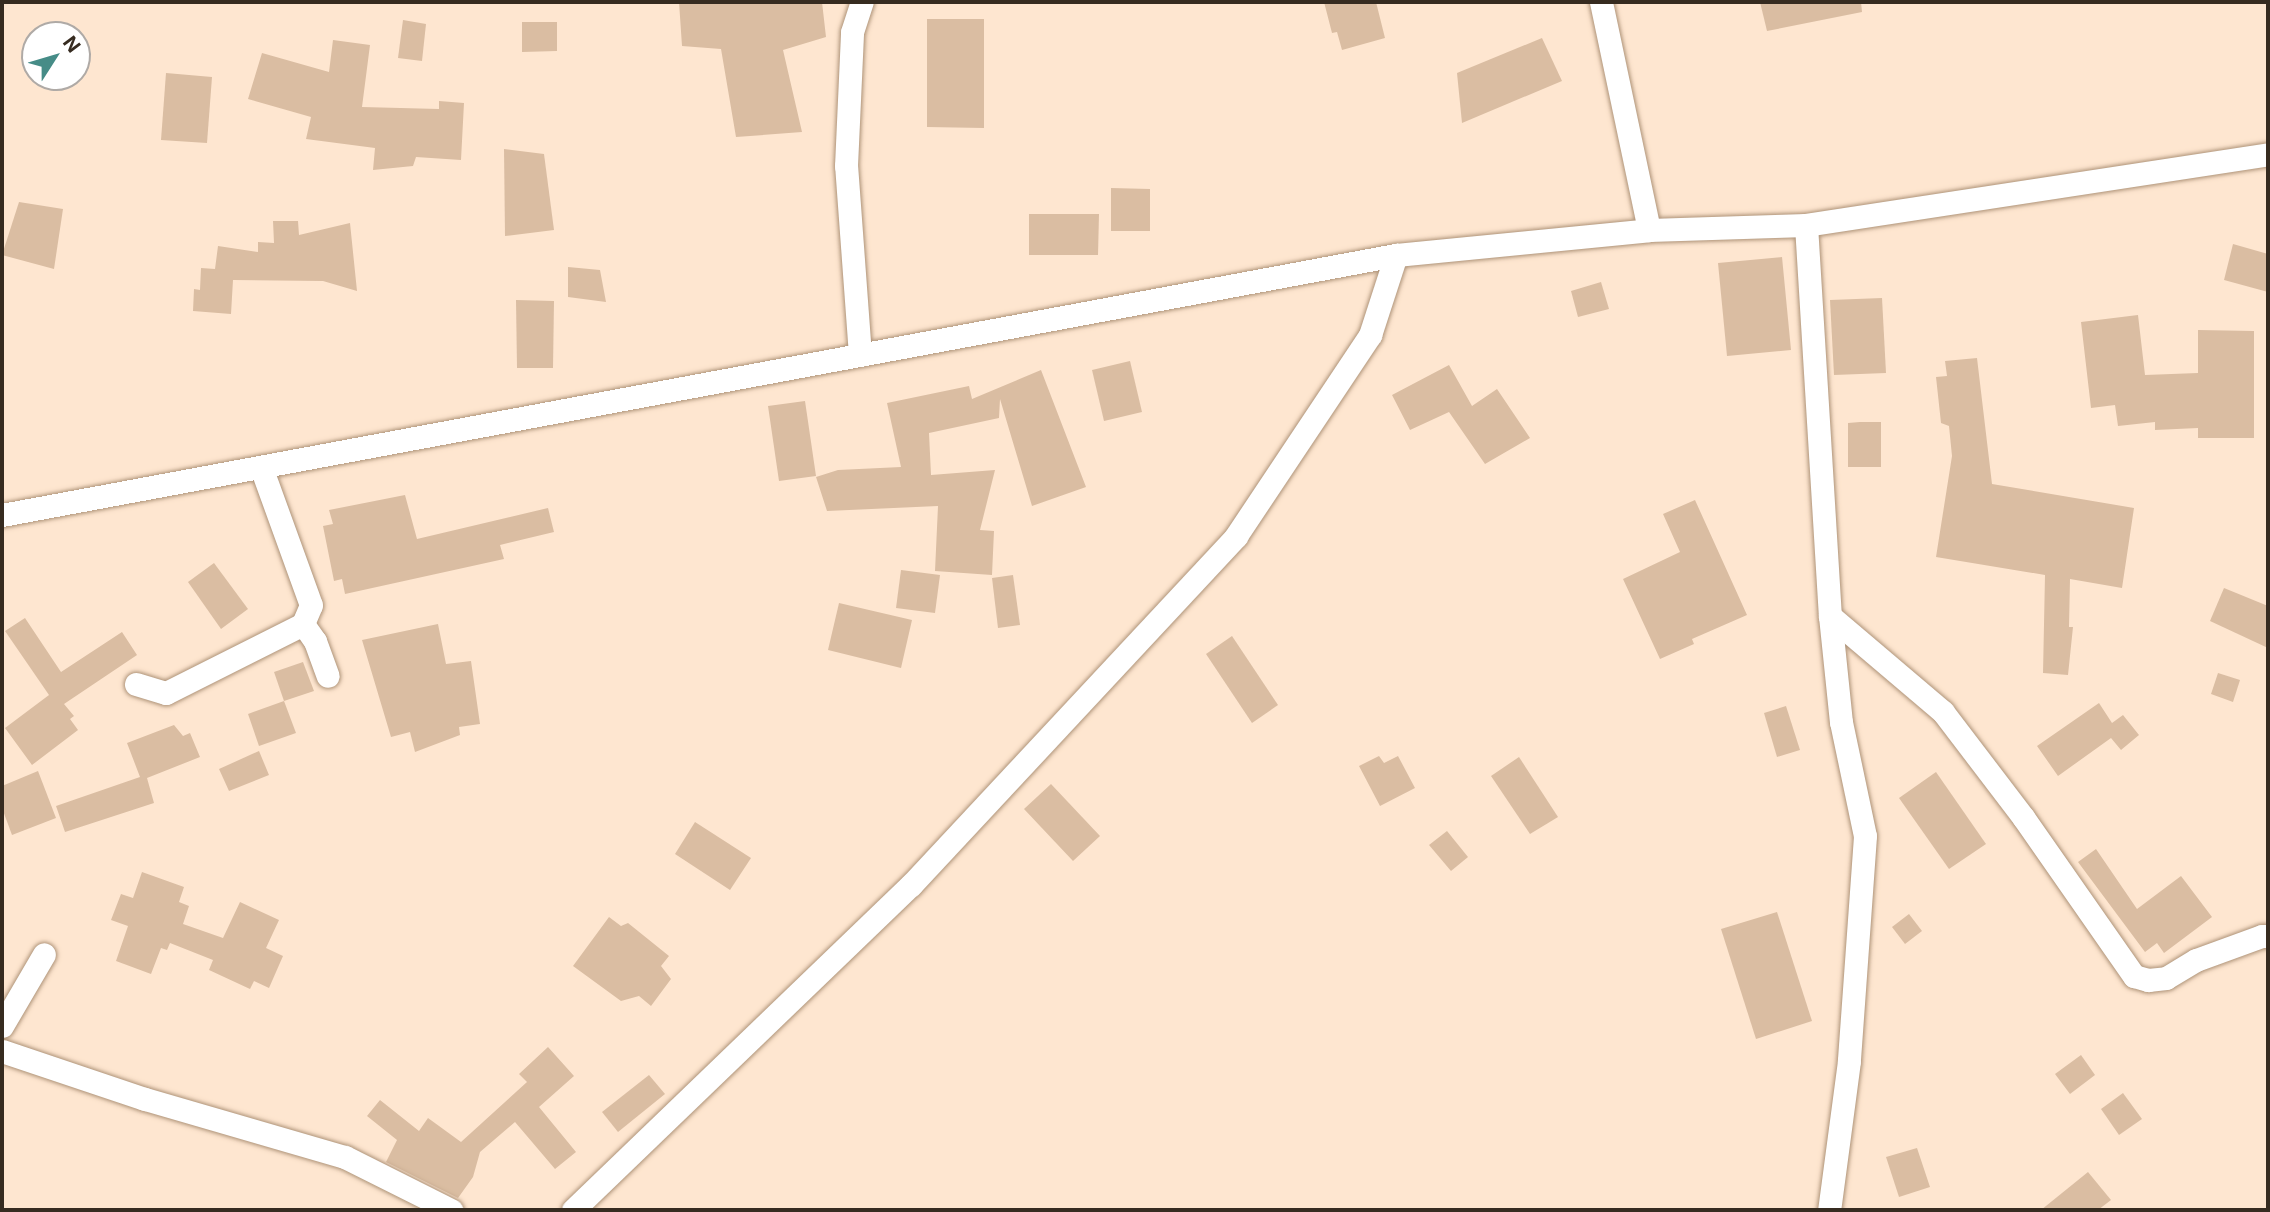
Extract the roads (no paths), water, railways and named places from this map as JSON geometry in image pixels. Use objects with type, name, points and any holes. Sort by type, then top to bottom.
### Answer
[{"type":"street","points":[[860,355],[846,166],[852,32],[862,2]]},
{"type":"street","points":[[1601,2],[1649,229]]},
{"type":"street","points":[[2,515],[1396,255],[1649,229],[1806,225],[2268,154]]},
{"type":"street","points":[[1806,225],[1830,616],[1841,722],[1865,836],[1849,1061],[1829,1210]]},
{"type":"street","points":[[573,1210],[911,885],[1236,536],[1370,335],[1396,255]]},
{"type":"street","points":[[136,684],[166,693],[303,624],[311,605],[261,467]]},
{"type":"street","points":[[1830,616],[1944,712],[2023,817],[2134,976],[2148,980],[2166,978],[2196,960],[2268,936]]},
{"type":"street","points":[[303,624],[315,641],[328,676]]},
{"type":"street","points":[[2,1026],[44,954]]},
{"type":"street","points":[[2,1051],[145,1100],[345,1157],[451,1210]]}]
